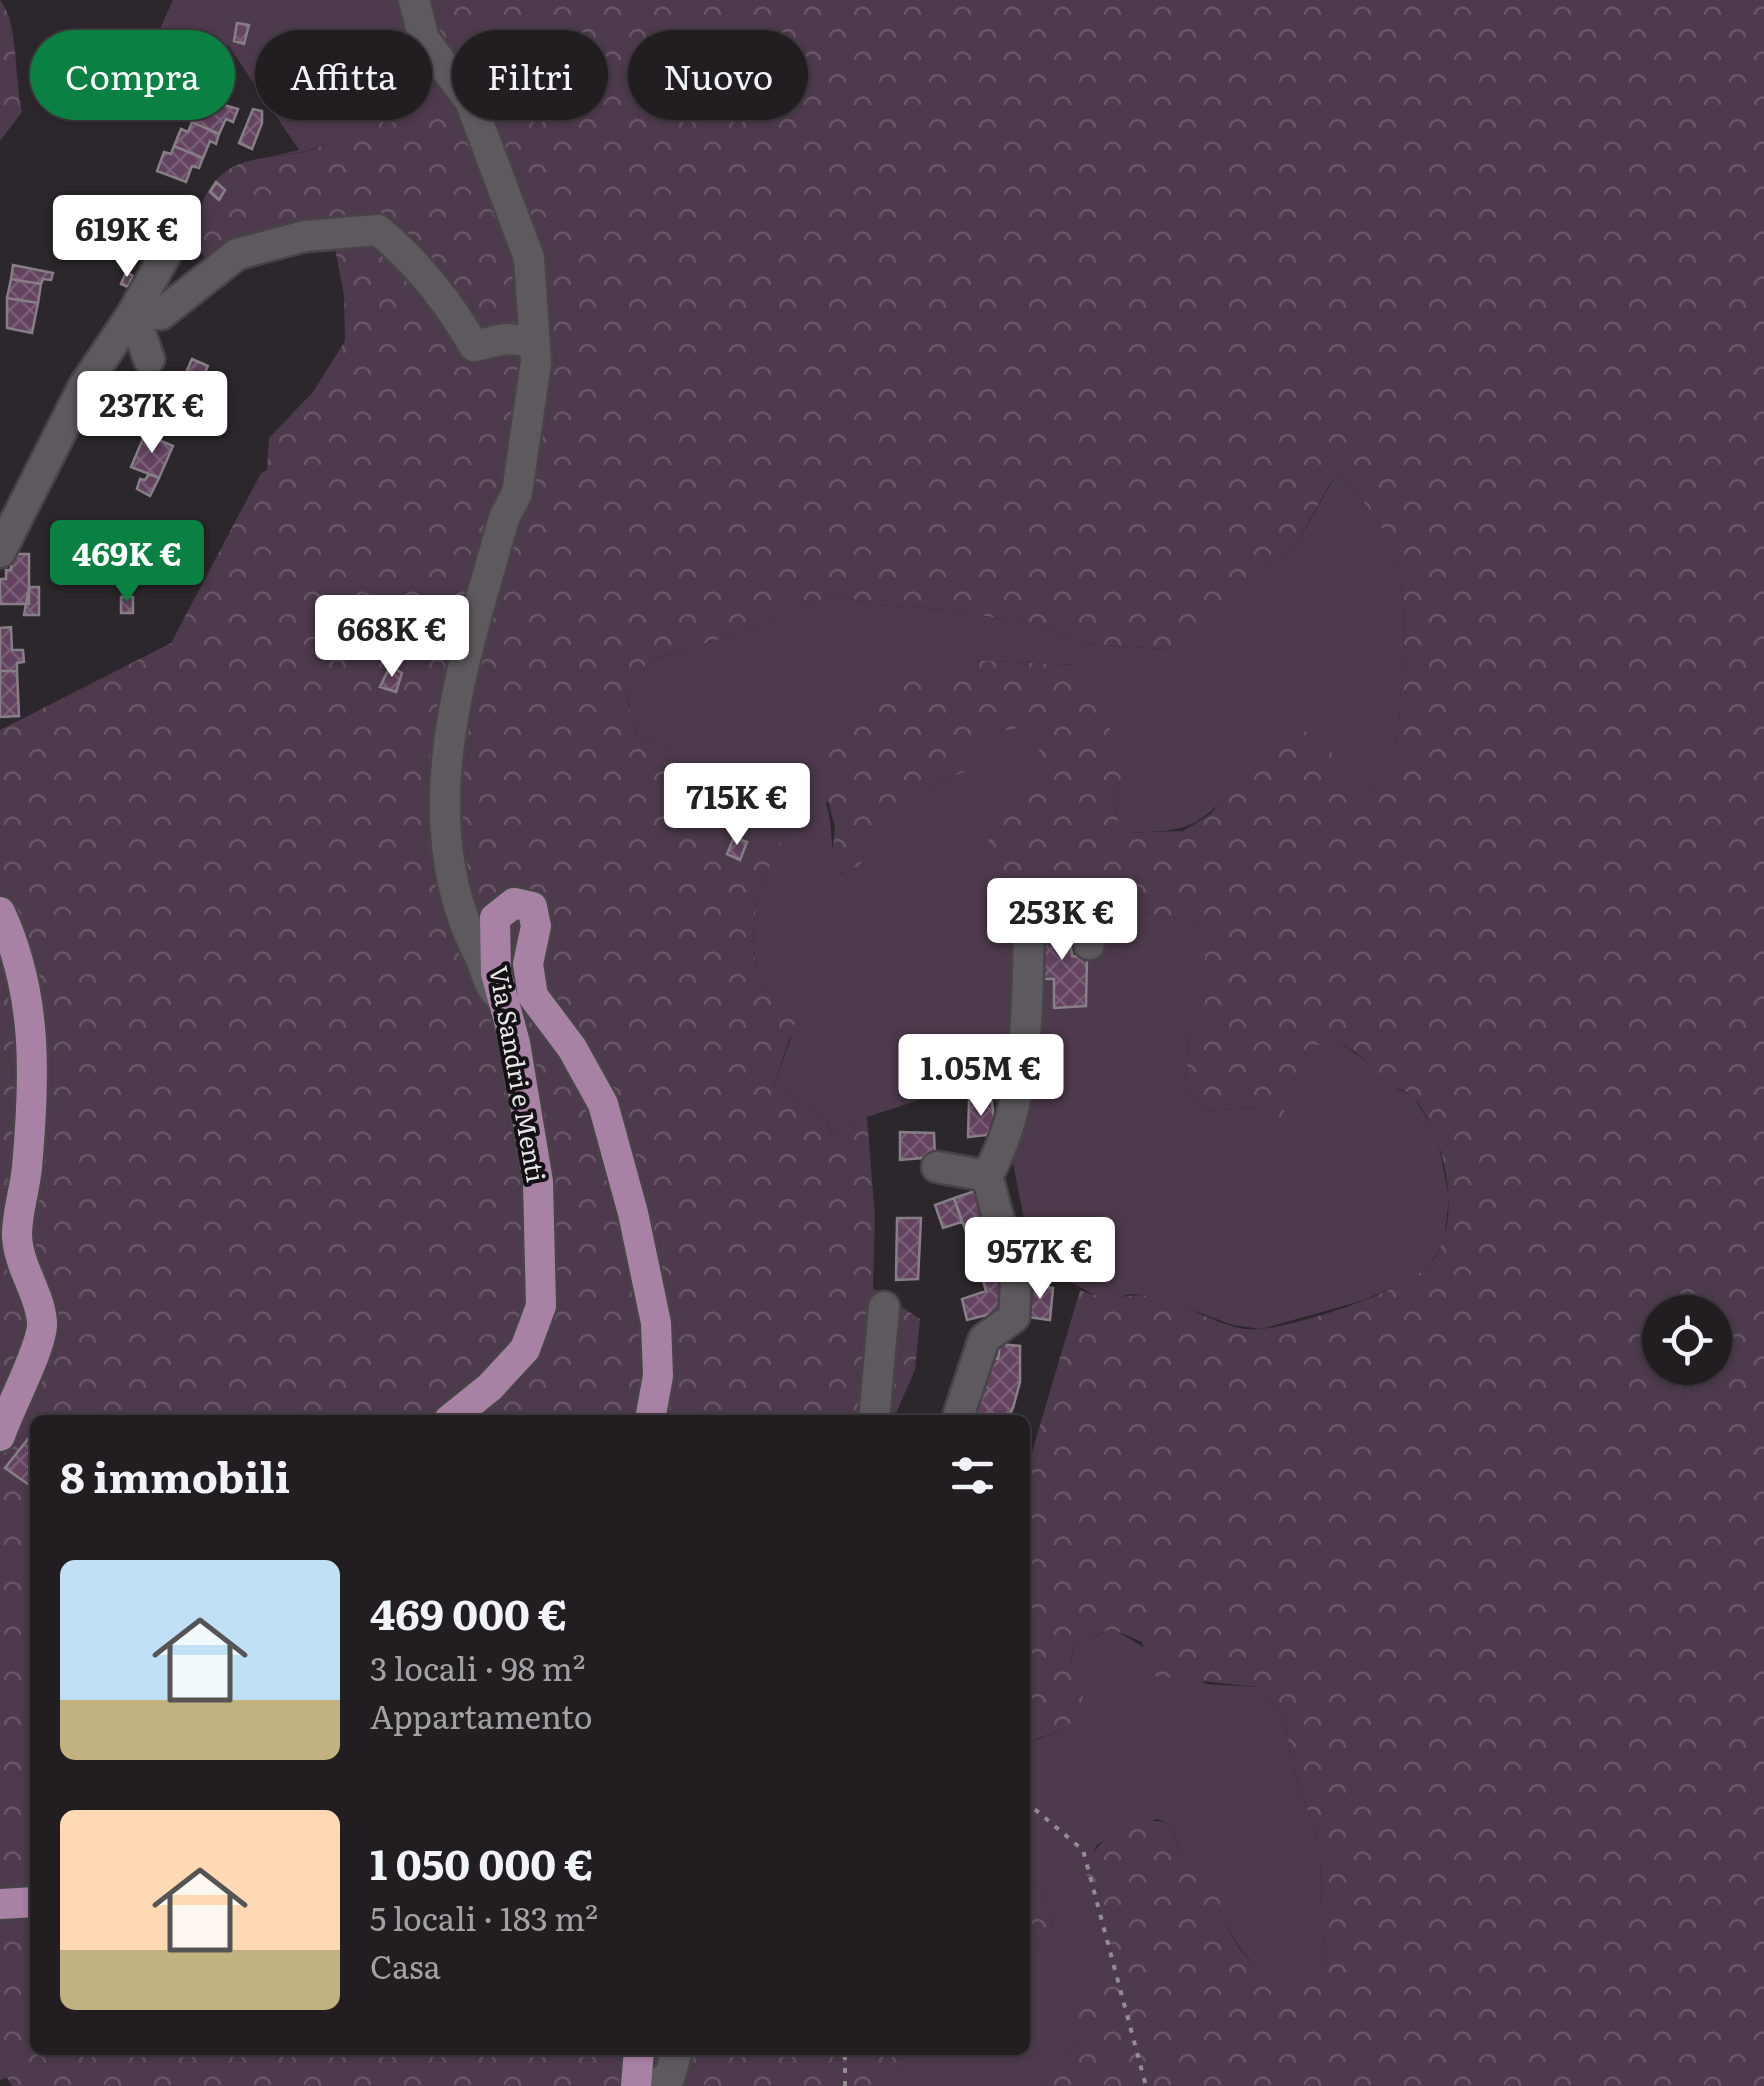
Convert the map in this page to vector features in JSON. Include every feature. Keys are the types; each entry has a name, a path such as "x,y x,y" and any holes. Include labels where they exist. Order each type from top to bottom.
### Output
{"main road":[{"name":"Via Sandri e Menti","path":"455,1415 526,1350 540,1306 538,1182 519,1061 496,973 495,918 514,903 532,907 536,926 528,964 533,996 572,1048 602,1104 634,1213 656,1323 658,1376 651,1415"},
{"path":"0,912 21,958 32,1013 27,1166 17,1234 23,1272 42,1321 38,1349 16,1388 0,1436"},
{"path":"0,1904 30,1902"},
{"path":"636,2086 639,2055"}],"street":[{"path":"414,0 424,39 470,101 529,258 536,362 517,494 504,518 450,713 446,862 466,934 492,990 503,999"},
{"path":"3,546 84,386 133,313 178,230"},
{"path":"133,313 161,314 238,254 305,236 378,230 406,253 456,314 474,346 505,339 532,341"},
{"path":"133,313 149,359"},
{"path":"0,508 3,546"},
{"path":"959,1415 984,1339 1014,1317 1016,1284 986,1176 1003,1146 1023,1060 1030,903 1063,898 1085,916 1089,944"},
{"path":"937,1167 986,1176"},
{"path":"874,1415 884,1307"},
{"path":"654,2086 670,2076 675,2055"}],"path":[{"path":"1030,1805 1083,1850 1146,2086"},
{"path":"845,2055 845,2086"}],"green space":[{"path":"0,0 13,36 22,112 0,141"},
{"path":"173,0 388,0 375,30 255,30 255,85 235,55 235,30 159,30"},
{"path":"388,0 1764,0 1764,2086 1040,2086 1077,2044 1074,2009 1120,1977 1086,1873 1096,1849 1130,1825 1144,1821 1170,1824 1181,1854 1214,1878 1225,1924 1240,1950 1271,1982 1314,1982 1327,1961 1321,1922 1322,1851 1291,1762 1285,1717 1258,1687 1154,1676 1142,1642 1112,1629 1073,1644 1071,1666 1085,1703 1066,1729 1033,1740 1030,1745 1030,1459 1080,1290 1103,1297 1161,1298 1249,1329 1326,1314 1400,1285 1431,1263 1447,1226 1447,1180 1435,1135 1415,1099 1379,1080 1363,1058 1337,1041 1307,1047 1280,1123 1256,1108 1205,1111 1183,1085 1189,1058 1187,1036 1205,1027 1205,925 1135,910 1016,908 1005,901 986,832 1044,743 1017,728 983,736 965,772 932,784 914,814 877,836 859,866 839,874 832,857 835,828 820,770 850,704 970,660 1077,665 1094,677 1123,771 1113,802 1121,833 1183,831 1211,814 1259,750 1295,728 1323,738 1356,795 1377,786 1395,768 1404,636 1401,584 1387,538 1344,476 1332,480 1291,554 1255,570 1200,624 1167,649 1087,644 1039,625 945,609 877,605 837,595 806,604 762,626 654,659 623,682 637,738 669,746 693,792 754,799 775,810 781,844 759,896 754,952 763,989 785,1002 797,1017 774,1085 827,1120 832,1136 867,1117 875,1216 873,1288 920,1319 915,1370 895,1415 30,1415 30,2055 896,2055 897,2086 12,2086 7,2078 0,2080 0,730 171,643 261,473 267,470 269,438 313,392 345,341 344,296 332,232 214,271 197,246 204,198 225,172 245,162 315,149 337,136 351,120 432,120 432,30 367,30 367,22"},
{"path":"279,120 354,120 326,144 269,157 299,150"},
{"path":"1344,476 1387,537 1401,584 1404,636 1395,769 1377,786 1356,795 1341,773 1232,789 1207,815 1183,827 1121,833 1113,802 1123,771 1077,665 970,660 826,803 840,874 859,861 879,834 913,810 932,784 965,772 982,736 1017,728 1045,743 987,831 1005,901 1135,910 1205,925 1205,1027 1187,1036 1189,1058 1183,1085 1205,1111 1257,1108 1280,1123 1307,1046 1337,1041 1365,1060 1376,1078 1413,1096 1437,1135 1449,1198 1444,1242 1430,1264 1412,1280 1361,1301 1261,1329 1232,1325 1161,1298 1131,1294 1105,1301 1032,1260 1001,1102 947,1091 867,1117 832,1136 827,1120 774,1085 791,1038 784,1002 763,989 753,933 759,896 781,844 723,794 693,792 669,746 637,738 623,682 654,659 762,626 806,604 837,595 877,605 945,609 1039,625 1087,644 1167,649 1255,570 1291,554 1333,480"},
{"path":"1113,1629 1206,1684 1258,1687 1285,1717 1291,1762 1322,1851 1321,1922 1327,1961 1314,1982 1271,1983 1241,1950 1225,1924 1213,1878 1181,1854 1170,1824 1157,1819 1123,1829 1097,1845 1086,1873 1121,1977 1075,2009 1077,2044 1040,2086 897,2086 897,2055 1030,2055 1030,1952 1053,1927 1042,1890 1030,1879 1030,1746 1066,1729 1073,1644"},
{"path":"1030,1879 1042,1890 1053,1927 1030,1952"}],"building":[{"path":"237,23 249,25 244,44 235,41"},
{"path":"255,109 255,120 262,123 252,149 239,143"},
{"path":"193,120 226,120 219,134"},
{"path":"192,122 219,134 216,144 210,141 203,158 174,146 181,129 188,132"},
{"path":"174,146 203,158 199,168 192,166 186,182 157,171 164,152 171,154"},
{"path":"216,182 225,190 219,200 210,192"},
{"path":"13,265 53,273 51,280 43,279 41,284 11,279"},
{"path":"126,272 133,276 128,287 121,284"},
{"path":"11,279 41,284 38,303 7,298"},
{"path":"7,298 38,303 32,333 7,328"},
{"path":"192,359 208,366 196,393 180,386"},
{"path":"166,380 191,391 185,405 161,394"},
{"path":"161,394 185,405 174,430 149,419"},
{"path":"145,434 173,446 159,478 131,467"},
{"path":"149,474 159,478 150,496 137,489 140,479 145,480"},
{"path":"11,554 29,554 29,604 0,604 0,579 6,579 6,570 11,570"},
{"path":"29,587 39,587 39,615 24,615"},
{"path":"121,597 133,597 133,613 121,613"},
{"path":"11,627 12,650 23,650 24,662 17,663 17,671 0,671 0,628"},
{"path":"390,666 402,673 396,692 380,687"},
{"path":"0,671 17,671 19,716 0,717"},
{"path":"734,837 747,842 740,860 727,854"},
{"path":"1068,914 1072,956 1087,957 1086,1006 1054,1008 1054,979 1040,979 1041,915"},
{"path":"969,1100 992,1102 996,1134 968,1137"},
{"path":"900,1132 934,1133 935,1157 900,1160"},
{"path":"981,1189 1004,1274 983,1280 954,1198"},
{"path":"954,1198 962,1222 943,1228 935,1205"},
{"path":"897,1218 921,1218 918,1279 896,1280"},
{"path":"1004,1274 1014,1308 967,1320 962,1299 986,1291 983,1280"},
{"path":"1031,1284 1053,1288 1050,1320 1027,1317"},
{"path":"1000,1344 1020,1346 1020,1382 1010,1415 970,1415 988,1357 998,1359"},
{"path":"28,1439 30,1486 5,1468"}]}
